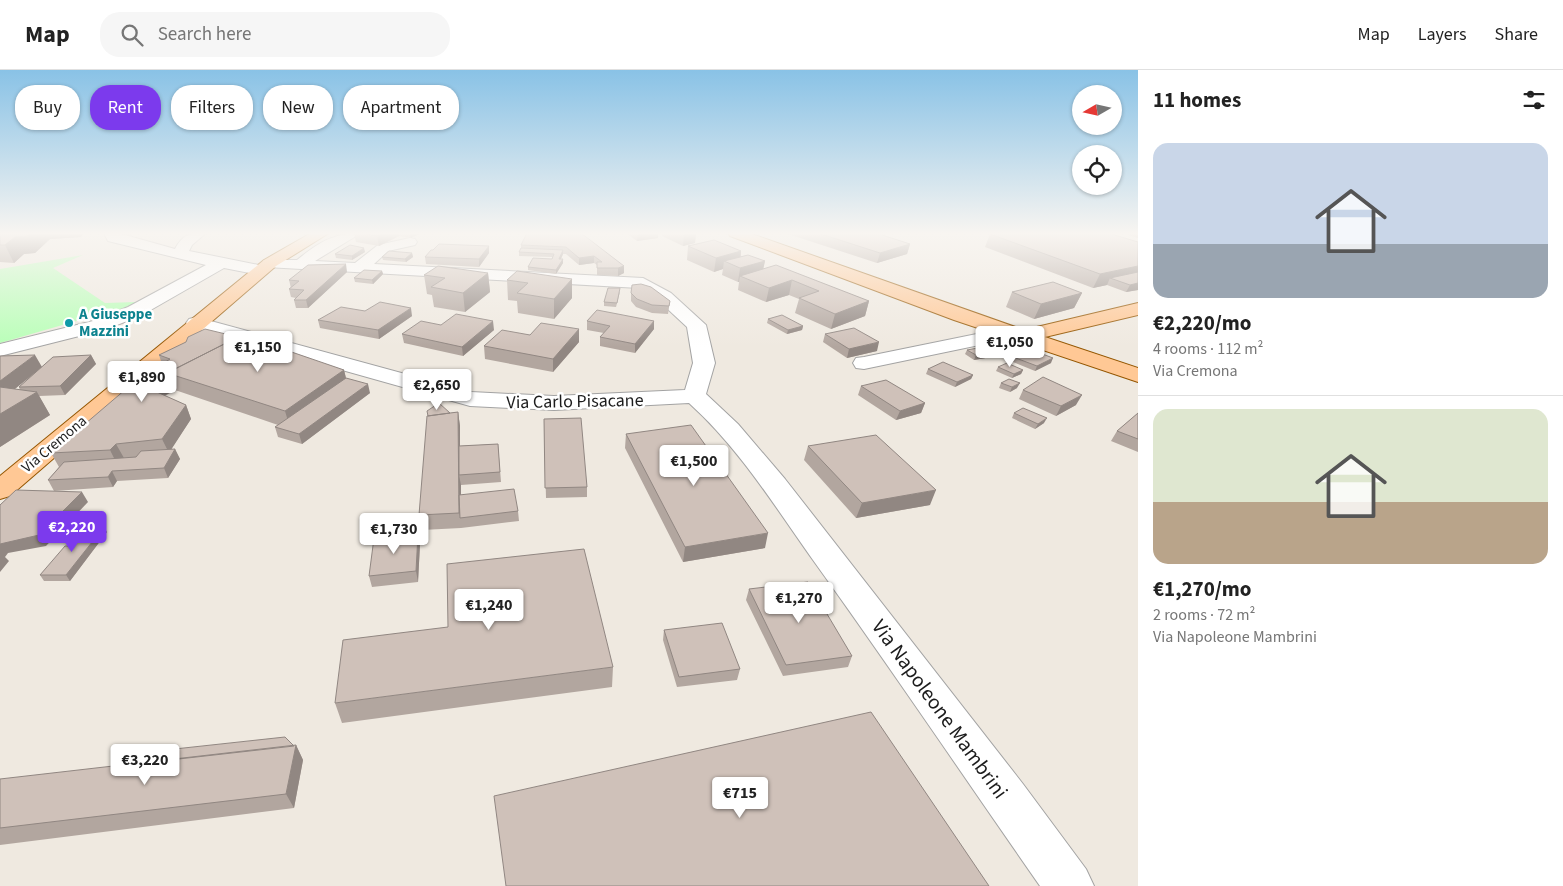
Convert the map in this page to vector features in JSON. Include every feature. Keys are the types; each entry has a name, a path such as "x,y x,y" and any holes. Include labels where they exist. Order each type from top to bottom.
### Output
{"main road":[{"name":"Via Cremona","path":"0,490 259,271"},
{"path":"840,271 1016,335 1138,375"},
{"path":"1016,335 1138,309"}],"street":[{"path":"0,350 100,325 135,311 207,271"},
{"path":"417,271 643,283 665,297 696,325 704,363 694,396"},
{"name":"Via Carlo Pisacane","path":"196,323 470,399 509,404 573,404 694,396"},
{"path":"864,363 1016,335"},
{"name":"Via Napoleone Mambrini","path":"694,396 713,412 738,439 849,584 1069,886"}],"green space":[{"path":"0,271 58,271 105,303 136,302 116,314 111,311 0,343"}],"building":[{"path":"300,271 338,271 306,300 294,300 304,290 289,289 299,281 289,280"},
{"path":"363,271 382,271 372,280 354,278"},
{"path":"430,271 488,273 463,293 431,287 445,278 424,275"},
{"path":"517,271 572,279 554,299 517,293 528,283 507,280"},
{"path":"756,271 792,271 869,301 835,314 799,298 819,291 792,280 769,288 740,276"},
{"path":"1092,271 1114,271 1100,274"},
{"path":"1138,272 1138,283 1130,285 1110,278"},
{"path":"1053,282 1082,293 1041,304 1012,292"},
{"path":"641,284 651,287 670,301 669,306 652,305 637,299 631,293 632,285"},
{"path":"608,288 620,288 617,303 604,302"},
{"path":"380,302 411,308 378,330 318,320 341,307 365,311"},
{"path":"597,310 654,321 635,344 600,337 610,326 587,321"},
{"path":"456,314 493,321 462,347 402,334 421,321 441,325"},
{"path":"782,315 803,326 788,330 768,319"},
{"path":"541,323 579,329 553,359 484,346 502,330 530,335"},
{"path":"854,328 879,342 849,349 825,334"},
{"path":"205,329 238,337 167,373 169,377 148,388 186,405 162,439 116,444 110,450 51,453 133,383 170,359 159,355 186,342 188,337"},
{"path":"242,335 344,370 285,411 167,373"},
{"path":"1021,346 1053,358 1037,366 1005,354"},
{"path":"983,347 993,353 976,355 967,350"},
{"path":"35,355 0,381 0,356"},
{"path":"91,355 60,386 19,387 53,357"},
{"path":"943,362 973,375 957,382 928,369"},
{"path":"1007,363 1023,370 1014,374 998,367"},
{"path":"1043,377 1082,395 1061,406 1023,390"},
{"path":"346,378 368,384 299,434 275,427"},
{"path":"1009,379 1020,383 1012,387 1001,383"},
{"path":"886,380 925,403 900,411 861,386"},
{"path":"0,387 37,392 0,414"},
{"path":"439,403 450,413 428,416 427,411"},
{"path":"1023,408 1047,418 1038,424 1014,413"},
{"path":"458,412 459,513 419,515 427,416"},
{"path":"1138,413 1138,439 1117,431"},
{"path":"581,418 587,487 545,488 544,419"},
{"path":"691,425 768,533 685,547 626,434"},
{"path":"876,435 936,490 862,503 808,446"},
{"path":"498,444 500,472 459,475 459,446"},
{"path":"175,449 164,468 112,471 108,477 48,480 64,462 136,457 141,451"},
{"path":"514,489 518,511 460,518 459,495"},
{"path":"16,490 82,492 39,535 0,544 0,505"},
{"path":"88,526 104,527 66,575 40,575 65,546 71,546"},
{"path":"418,534 416,571 369,576 374,538"},
{"path":"584,549 613,667 335,703 343,640 448,627 447,564"},
{"path":"808,582 852,656 786,665 749,589"},
{"path":"722,623 740,669 679,677 664,630"},
{"path":"871,712 989,886 506,886 494,796"},
{"path":"285,737 294,746 143,763 147,752"},
{"path":"296,745 286,794 0,828 0,779"}],"place":[{"name":"A Giuseppe Mazzini","path":"69,323"}]}
